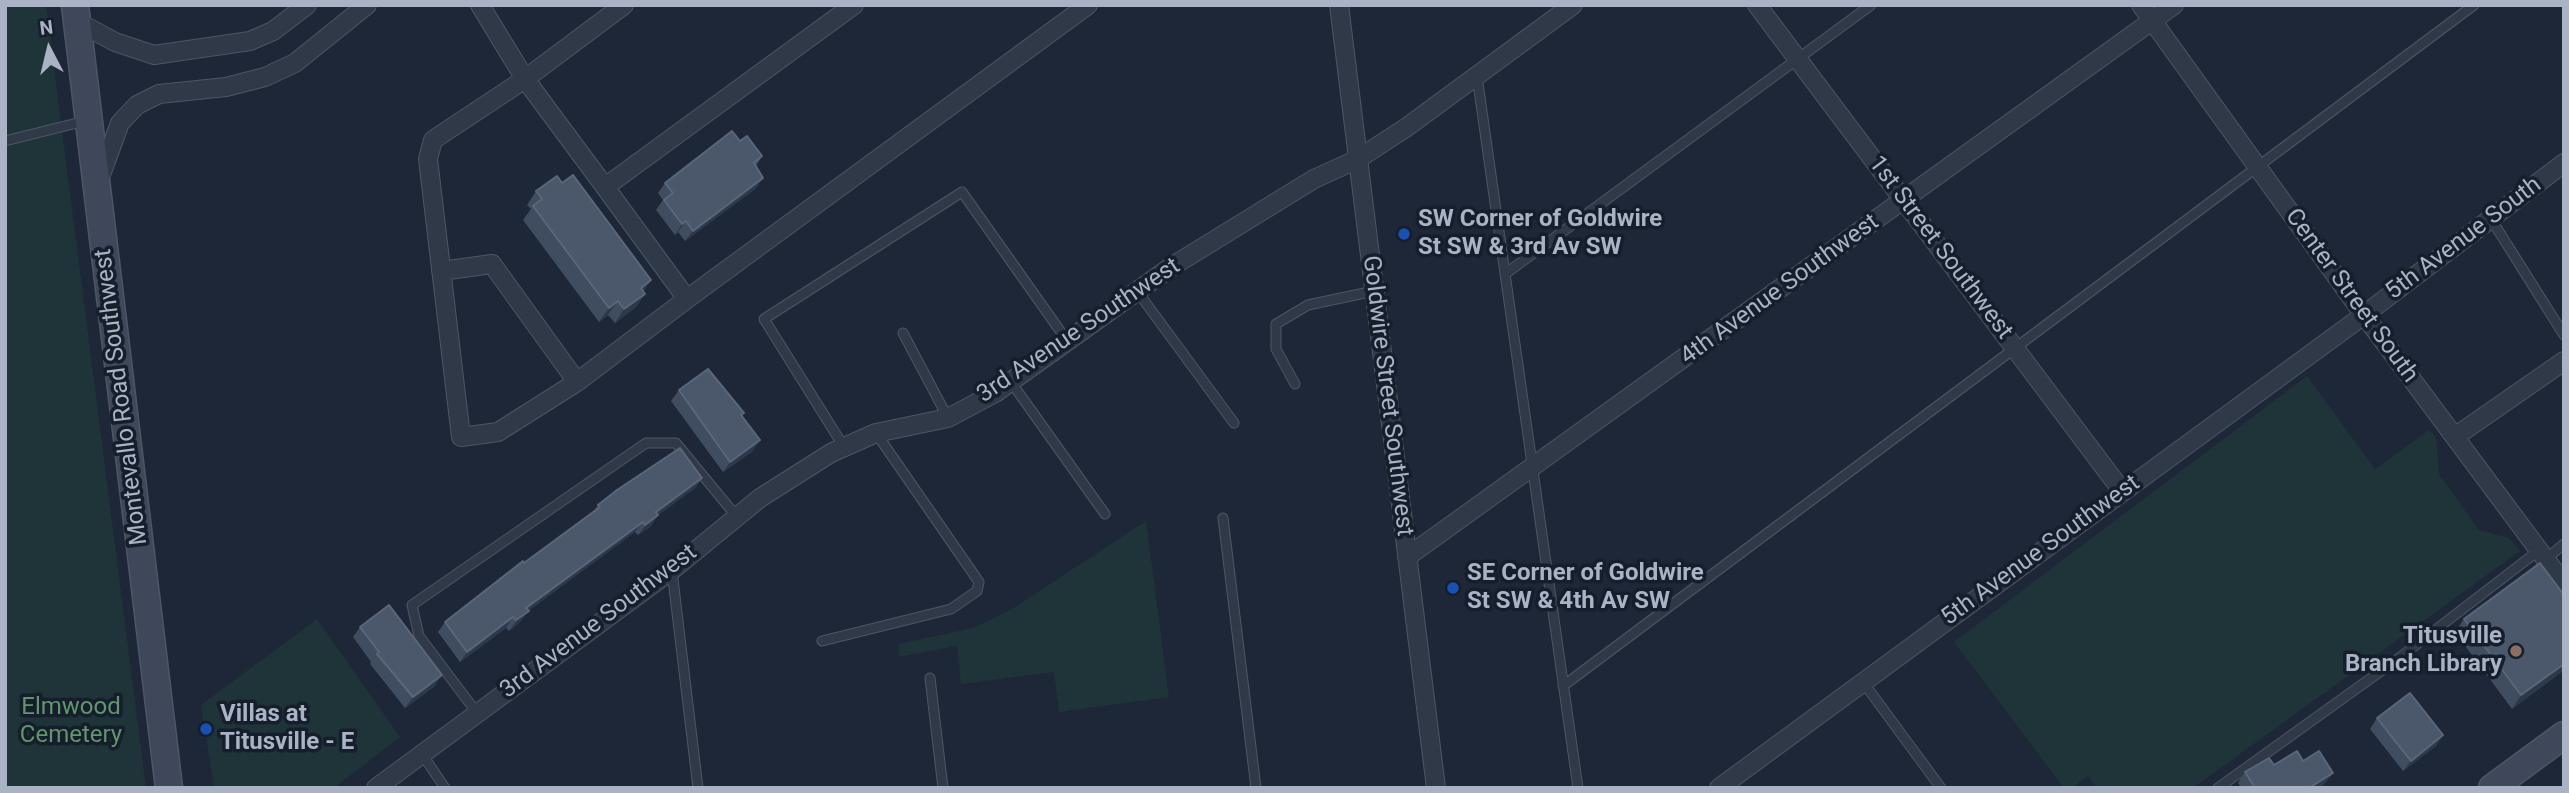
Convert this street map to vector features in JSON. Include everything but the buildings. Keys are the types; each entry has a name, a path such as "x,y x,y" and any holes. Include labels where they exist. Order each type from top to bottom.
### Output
{"main road":[{"name":"Montevallo Road Southwest","path":"76,13 169,788"},
{"path":"2492,788 2564,735"}],"street":[{"path":"76,13 115,42 154,55 250,41 273,30 307,5"},
{"path":"96,187 120,123 137,105 159,94 226,88 265,77 295,63 367,5"},
{"path":"480,5 525,79 687,299"},
{"path":"624,5 525,79 433,140 428,159 461,437 498,432 577,382 1088,5"},
{"path":"606,187 854,5"},
{"name":"Goldwire Street Southwest","path":"1339,5 1436,788"},
{"name":"3rd Avenue Southwest","path":"376,788 672,570 760,498 844,447 876,433 948,418 1011,382 1137,291 1314,179 1358,159 1573,5"},
{"name":"1st Street Southwest","path":"1757,5 2122,491"},
{"name":"Center Street South","path":"2141,5 2364,315 2564,584"},
{"name":"4th Avenue Southwest","path":"1408,558 2174,5"},
{"name":"5th Avenue South","path":"2364,315 2564,163"},
{"path":"441,271 492,264 577,382"},
{"name":"5th Avenue Southwest","path":"1719,788 2364,315"},
{"path":"2455,436 2564,361"}],"lane":[{"path":"1505,274 1871,5"},
{"path":"1563,686 2474,5"},
{"path":"1477,76 1578,788"},
{"path":"5,141 89,121"},
{"path":"844,447 764,318 962,192 1068,342"},
{"path":"2491,219 2564,335"},
{"path":"1137,291 1234,423"},
{"path":"1295,384 1276,349 1276,324 1308,305 1374,291"},
{"path":"903,333 948,418"},
{"path":"1011,382 1105,514"},
{"path":"822,641 951,609 977,591 979,582 876,433"},
{"path":"477,713 419,636 412,605 646,443 676,443 737,517"},
{"path":"1223,518 1256,788"},
{"path":"2218,788 2542,555 2564,544"},
{"path":"672,570 698,788"},
{"path":"930,678 943,788"},
{"path":"1863,682 1941,788"},
{"path":"422,754 445,788"}],"green space":[{"name":"Elmwood Cemetery","path":"5,5 46,5 146,788 5,788"},
{"path":"2307,376 2375,469 2429,430 2436,437 2439,474 2479,530 2509,538 2520,551 2193,788 2097,788 2088,776 2072,788 2064,788 1954,642"},
{"path":"1146,521 1169,697 1059,712 1054,672 961,684 957,646 899,657 898,644 973,628 1012,609"},
{"path":"317,619 400,737 334,788 214,788 201,705"}],"place":[{"name":"SW Corner of Goldwire St SW & 3rd Av SW","path":"1404,234"},
{"name":"SE Corner of Goldwire St SW & 4th Av SW","path":"1453,588"},
{"name":"Titusville Branch Library","path":"2516,651"},
{"name":"Villas at Titusville - E","path":"206,729"}]}
